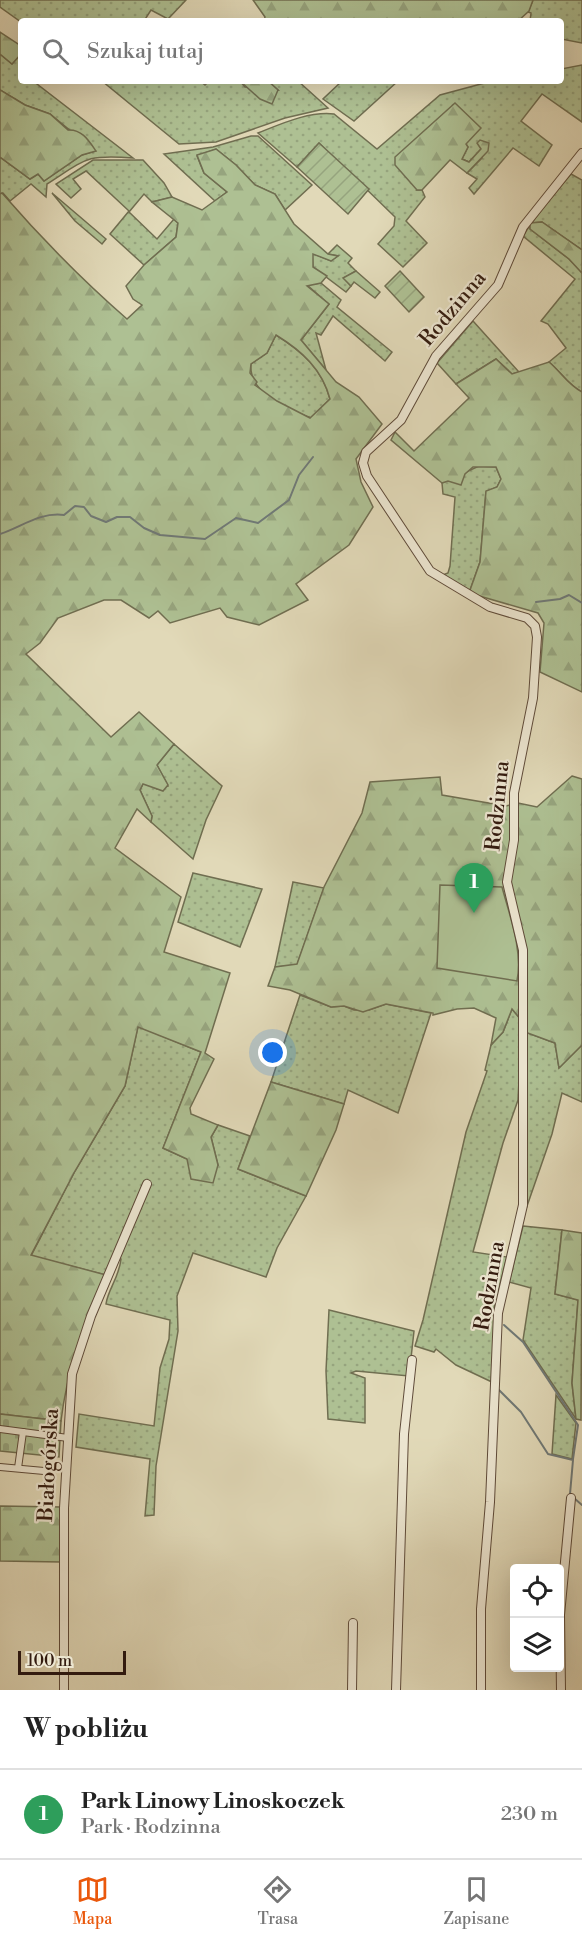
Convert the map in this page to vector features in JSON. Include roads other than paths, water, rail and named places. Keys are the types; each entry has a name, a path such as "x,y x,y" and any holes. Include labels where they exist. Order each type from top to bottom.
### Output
{"street":[{"name":"Rodzinna","path":"481,1690 481,1609 490,1502 498,1313 523,1205 522,950 507,882 514,840 514,793 533,698 537,637 535,626 527,618 490,607 430,571 367,476 363,463 366,452 401,420 436,356 498,285 523,227 582,153"},
{"name":"Białogórska","path":"64,1690 63,1537 68,1438 75,1365 92,1316 147,1184"},
{"path":"396,1690 404,1434 412,1360"},
{"path":"0,1429 68,1438"},
{"path":"18,1468 23,1432"},
{"path":"0,1467 44,1471"},
{"path":"561,1690 560,1615 571,1498"},
{"path":"352,1690 353,1623"}],"waterway":[{"path":"0,534 39,518 64,515 75,506 84,507 91,516 106,522 117,517 130,517 144,528 160,535 205,539 236,518 258,523 289,500 299,475 313,457"},
{"path":"536,602 560,599 569,595 582,603"},
{"path":"504,1325 523,1342 578,1425 573,1459"},
{"path":"497,1388 521,1412 548,1454 573,1460 570,1494"},
{"path":"574,1498 582,1505"}],"place":[{"name":"Park Linowy Linoskoczek","path":"474,913"}]}
